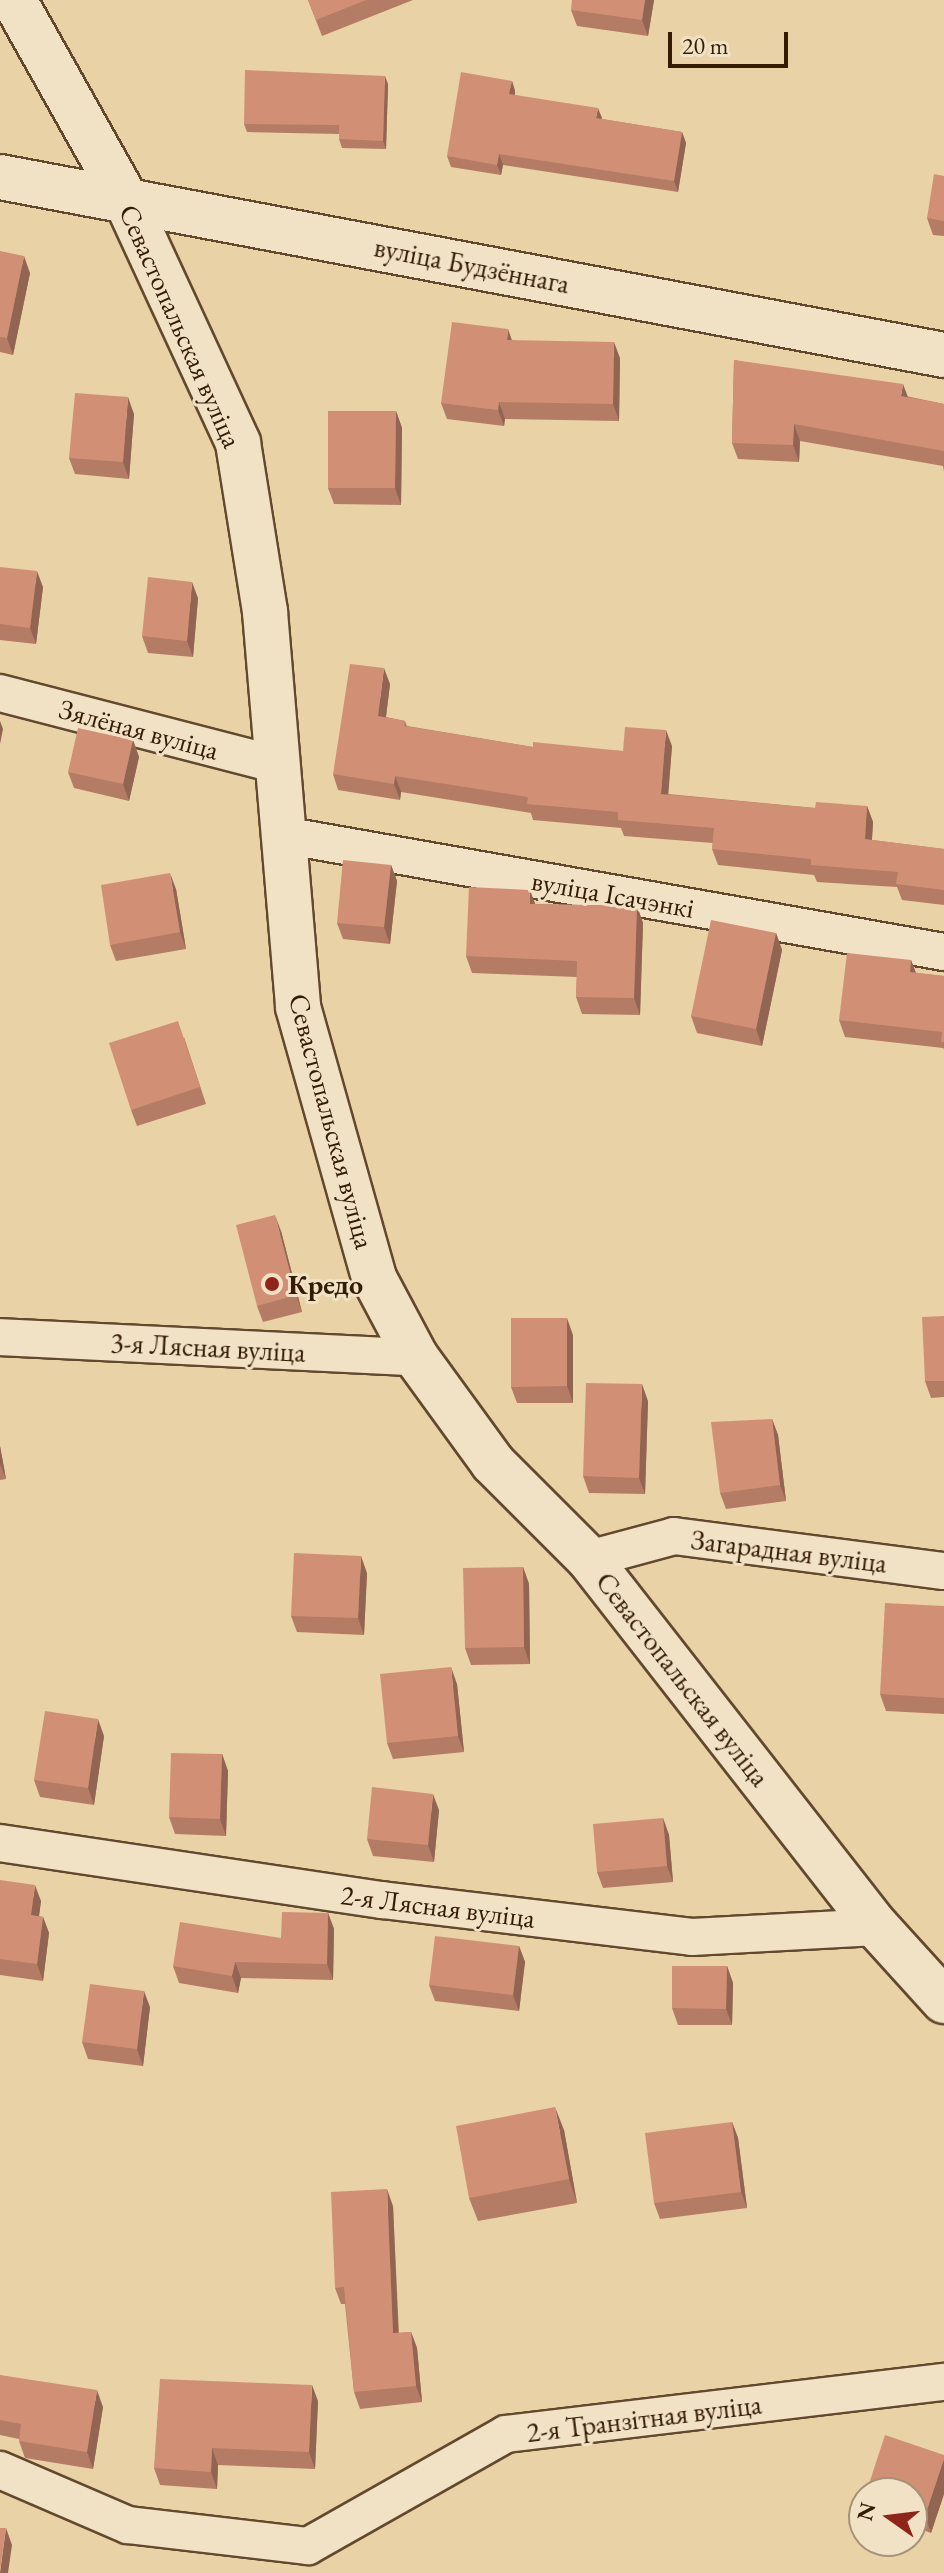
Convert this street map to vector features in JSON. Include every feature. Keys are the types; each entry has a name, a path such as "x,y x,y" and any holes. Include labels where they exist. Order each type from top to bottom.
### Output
{"street":[{"name":"Севастопальская вуліца","path":"14,0 125,198 238,443 265,612 298,1007 374,1278 416,1357 493,1463 589,1559 877,1927 944,2001"},
{"name":"вуліца Будзённага","path":"0,177 125,198 944,355"},
{"name":"Зялёная вуліца","path":"0,693 278,765"},
{"name":"вуліца Ісачэнкі","path":"283,835 944,952"},
{"name":"3-я Лясная вуліца","path":"0,1337 416,1357"},
{"name":"Загарадная вуліца","path":"589,1559 674,1536 944,1571"},
{"name":"2-я Лясная вуліца","path":"0,1843 382,1900 692,1937 877,1927"},
{"name":"2-я Транзітная вуліца","path":"0,2470 128,2525 308,2546 506,2434 944,2382"}],"building":[{"path":"308,0 366,0 316,20"},
{"path":"572,0 645,0 642,20 571,10"},
{"path":"245,70 385,76 383,141 339,139 339,125 244,124"},
{"path":"461,72 512,81 509,94 598,108 596,118 682,132 674,181 499,154 497,165 447,156"},
{"path":"934,174 944,176 944,221 927,218"},
{"path":"0,251 24,256 7,338 0,337"},
{"path":"452,322 508,329 507,340 614,342 613,404 499,402 498,410 441,403"},
{"path":"734,360 903,384 901,396 944,404 944,451 794,424 793,445 732,443"},
{"path":"75,393 128,397 123,462 69,458"},
{"path":"328,411 396,411 395,488 328,488"},
{"path":"0,567 37,571 30,628 0,624"},
{"path":"148,577 192,582 187,641 142,636"},
{"path":"350,664 384,668 378,716 405,721 404,726 533,747 533,742 623,751 625,727 666,730 661,794 815,808 816,802 867,806 865,839 944,849 944,890 896,884 898,872 811,865 811,859 712,849 714,828 618,820 618,812 527,804 528,797 395,776 394,784 333,774"},
{"path":"78,728 133,740 123,784 68,772"},
{"path":"343,860 391,865 384,927 337,923"},
{"path":"170,873 180,932 110,945 101,885"},
{"path":"469,887 530,890 530,904 637,906 634,998 576,997 577,961 466,956"},
{"path":"711,920 776,933 756,1029 691,1016"},
{"path":"847,953 911,960 910,972 944,976 944,1042 941,1042 942,1032 839,1020"},
{"path":"178,1021 200,1087 131,1110 109,1043"},
{"path":"275,1215 296,1295 257,1306 236,1225"},
{"path":"944,1316 944,1381 925,1381 922,1317"},
{"path":"511,1318 567,1318 567,1386 511,1387"},
{"path":"586,1383 642,1384 639,1478 583,1476"},
{"path":"772,1419 780,1485 720,1493 711,1422"},
{"path":"294,1553 361,1556 358,1618 291,1616"},
{"path":"523,1567 524,1647 465,1648 463,1568"},
{"path":"885,1603 944,1606 944,1698 880,1694"},
{"path":"451,1667 458,1736 387,1743 380,1674"},
{"path":"45,1711 98,1719 88,1788 34,1780"},
{"path":"171,1753 222,1754 220,1819 169,1817"},
{"path":"372,1787 433,1794 428,1845 367,1839"},
{"path":"663,1818 667,1866 597,1872 593,1824"},
{"path":"0,1880 35,1885 31,1915 43,1917 37,1964 0,1959"},
{"path":"282,1912 328,1913 327,1964 235,1962 232,1976 173,1966 180,1922 281,1938"},
{"path":"435,1936 519,1946 513,1995 429,1985"},
{"path":"672,1966 727,1966 726,2009 672,2008"},
{"path":"90,1984 144,1991 137,2049 82,2042"},
{"path":"555,2107 569,2179 469,2198 456,2126"},
{"path":"732,2122 741,2192 654,2203 645,2133"},
{"path":"387,2189 393,2333 411,2332 416,2386 354,2392 344,2287 335,2288 331,2192"},
{"path":"0,2375 97,2390 87,2452 19,2441 21,2424 0,2420"},
{"path":"160,2379 312,2385 309,2452 212,2448 211,2472 154,2468"},
{"path":"885,2435 944,2455 928,2507 928,2477 871,2477"},
{"path":"0,2528 6,2528 0,2571"}],"place":[{"name":"Кредо","path":"272,1284"}]}
